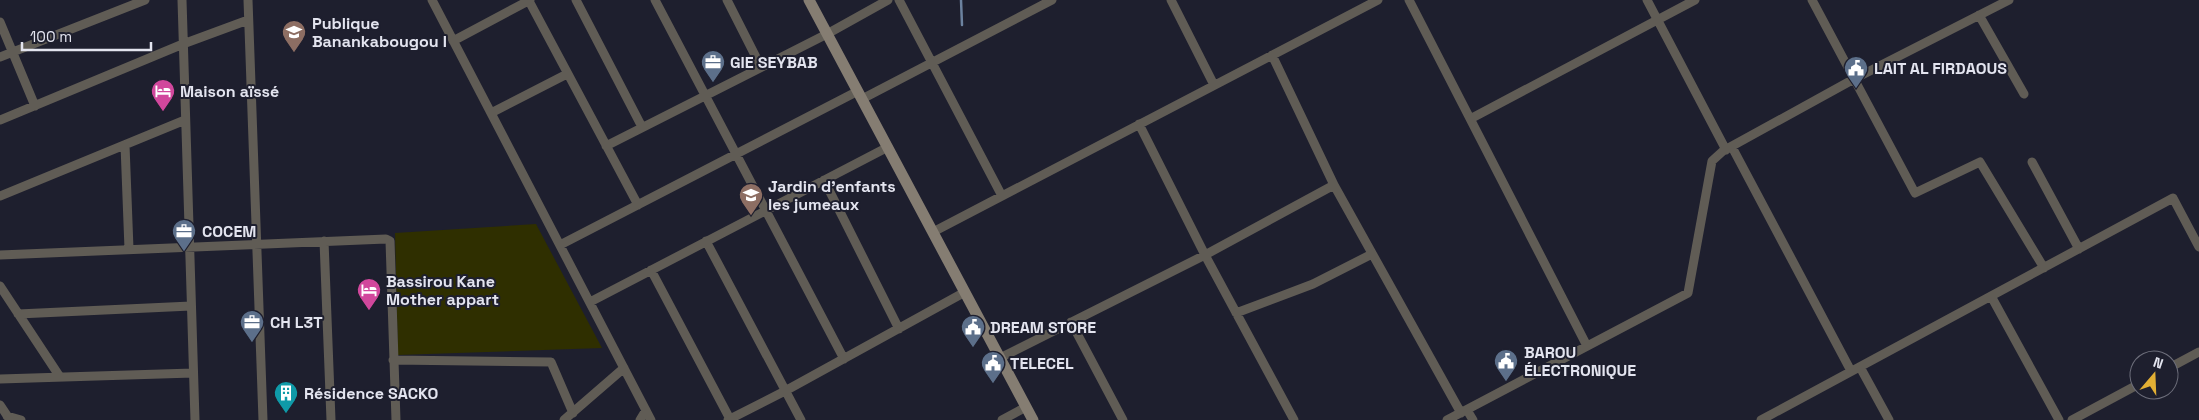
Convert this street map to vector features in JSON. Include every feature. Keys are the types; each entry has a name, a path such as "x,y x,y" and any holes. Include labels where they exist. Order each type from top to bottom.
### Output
{"main road":[{"path":"809,0 1033,420"}],"street":[{"path":"0,57 145,0"},
{"path":"182,0 188,247 195,420"},
{"path":"248,0 264,420"},
{"path":"432,0 651,420"},
{"path":"453,41 530,0 567,74 638,205"},
{"path":"576,0 642,127"},
{"path":"654,0 844,359"},
{"path":"727,0 762,67"},
{"path":"606,146 827,34 888,0"},
{"path":"898,0 1002,196"},
{"path":"560,245 736,154 932,63 1052,0"},
{"path":"1171,0 1214,85"},
{"path":"933,232 1378,0"},
{"path":"1410,0 1587,346"},
{"path":"1647,0 1852,371"},
{"path":"1472,118 1695,0"},
{"path":"1812,0 1915,192 1980,162 2044,268"},
{"path":"1447,420 1688,293 1712,161 1729,148 1854,79 2009,0"},
{"path":"1979,15 2024,94"},
{"path":"0,120 183,44 248,20"},
{"path":"0,22 35,106"},
{"path":"1272,55 1334,185 1464,411 1472,420"},
{"path":"491,113 567,74"},
{"path":"0,196 185,120"},
{"path":"1139,124 1205,255 1294,420"},
{"path":"125,145 129,249"},
{"path":"590,302 888,147"},
{"path":"2032,162 2079,249"},
{"path":"824,180 899,329"},
{"path":"1000,358 1205,255 1334,185"},
{"path":"1761,420 2173,198 2199,247"},
{"path":"0,255 381,238 390,242 396,420"},
{"path":"324,241 331,420"},
{"path":"706,241 800,420"},
{"path":"1236,313 1313,284 1372,254"},
{"path":"651,270 729,420 786,391 966,292"},
{"path":"0,286 60,377"},
{"path":"1992,296 2059,420"},
{"path":"18,314 191,306"},
{"path":"1071,322 1123,420"},
{"path":"2179,363 2199,352"},
{"path":"393,360 551,362 573,413"},
{"path":"1860,367 1889,420"},
{"path":"560,420 564,420 573,413 624,368"},
{"path":"0,379 193,373"},
{"path":"2072,420 2129,389"},
{"path":"0,405 9,418 21,420"},
{"path":"1002,420 1026,407"},
{"path":"640,420 646,410"}],"shaded area":[{"path":"536,224 602,348 398,355 395,233"}],"waterway":[{"path":"961,0 962,25"}],"place":[{"name":"Publique Banankabougou I","path":"294,53"},
{"name":"GIE SEYBAB","path":"713,83"},
{"name":"LAIT AL FIRDAOUS","path":"1856,89"},
{"name":"Maison aïssé","path":"163,112"},
{"name":"Jardin d'enfants les jumeaux","path":"751,216"},
{"name":"COCEM","path":"184,252"},
{"name":"Bassirou Kane Mother appart","path":"369,311"},
{"name":"CH L3T","path":"252,343"},
{"name":"DREAM STORE","path":"973,348"},
{"name":"BAROU ÉLECTRONIQUE","path":"1506,382"},
{"name":"TELECEL","path":"993,384"},
{"name":"Résidence SACKO","path":"286,414"}]}
